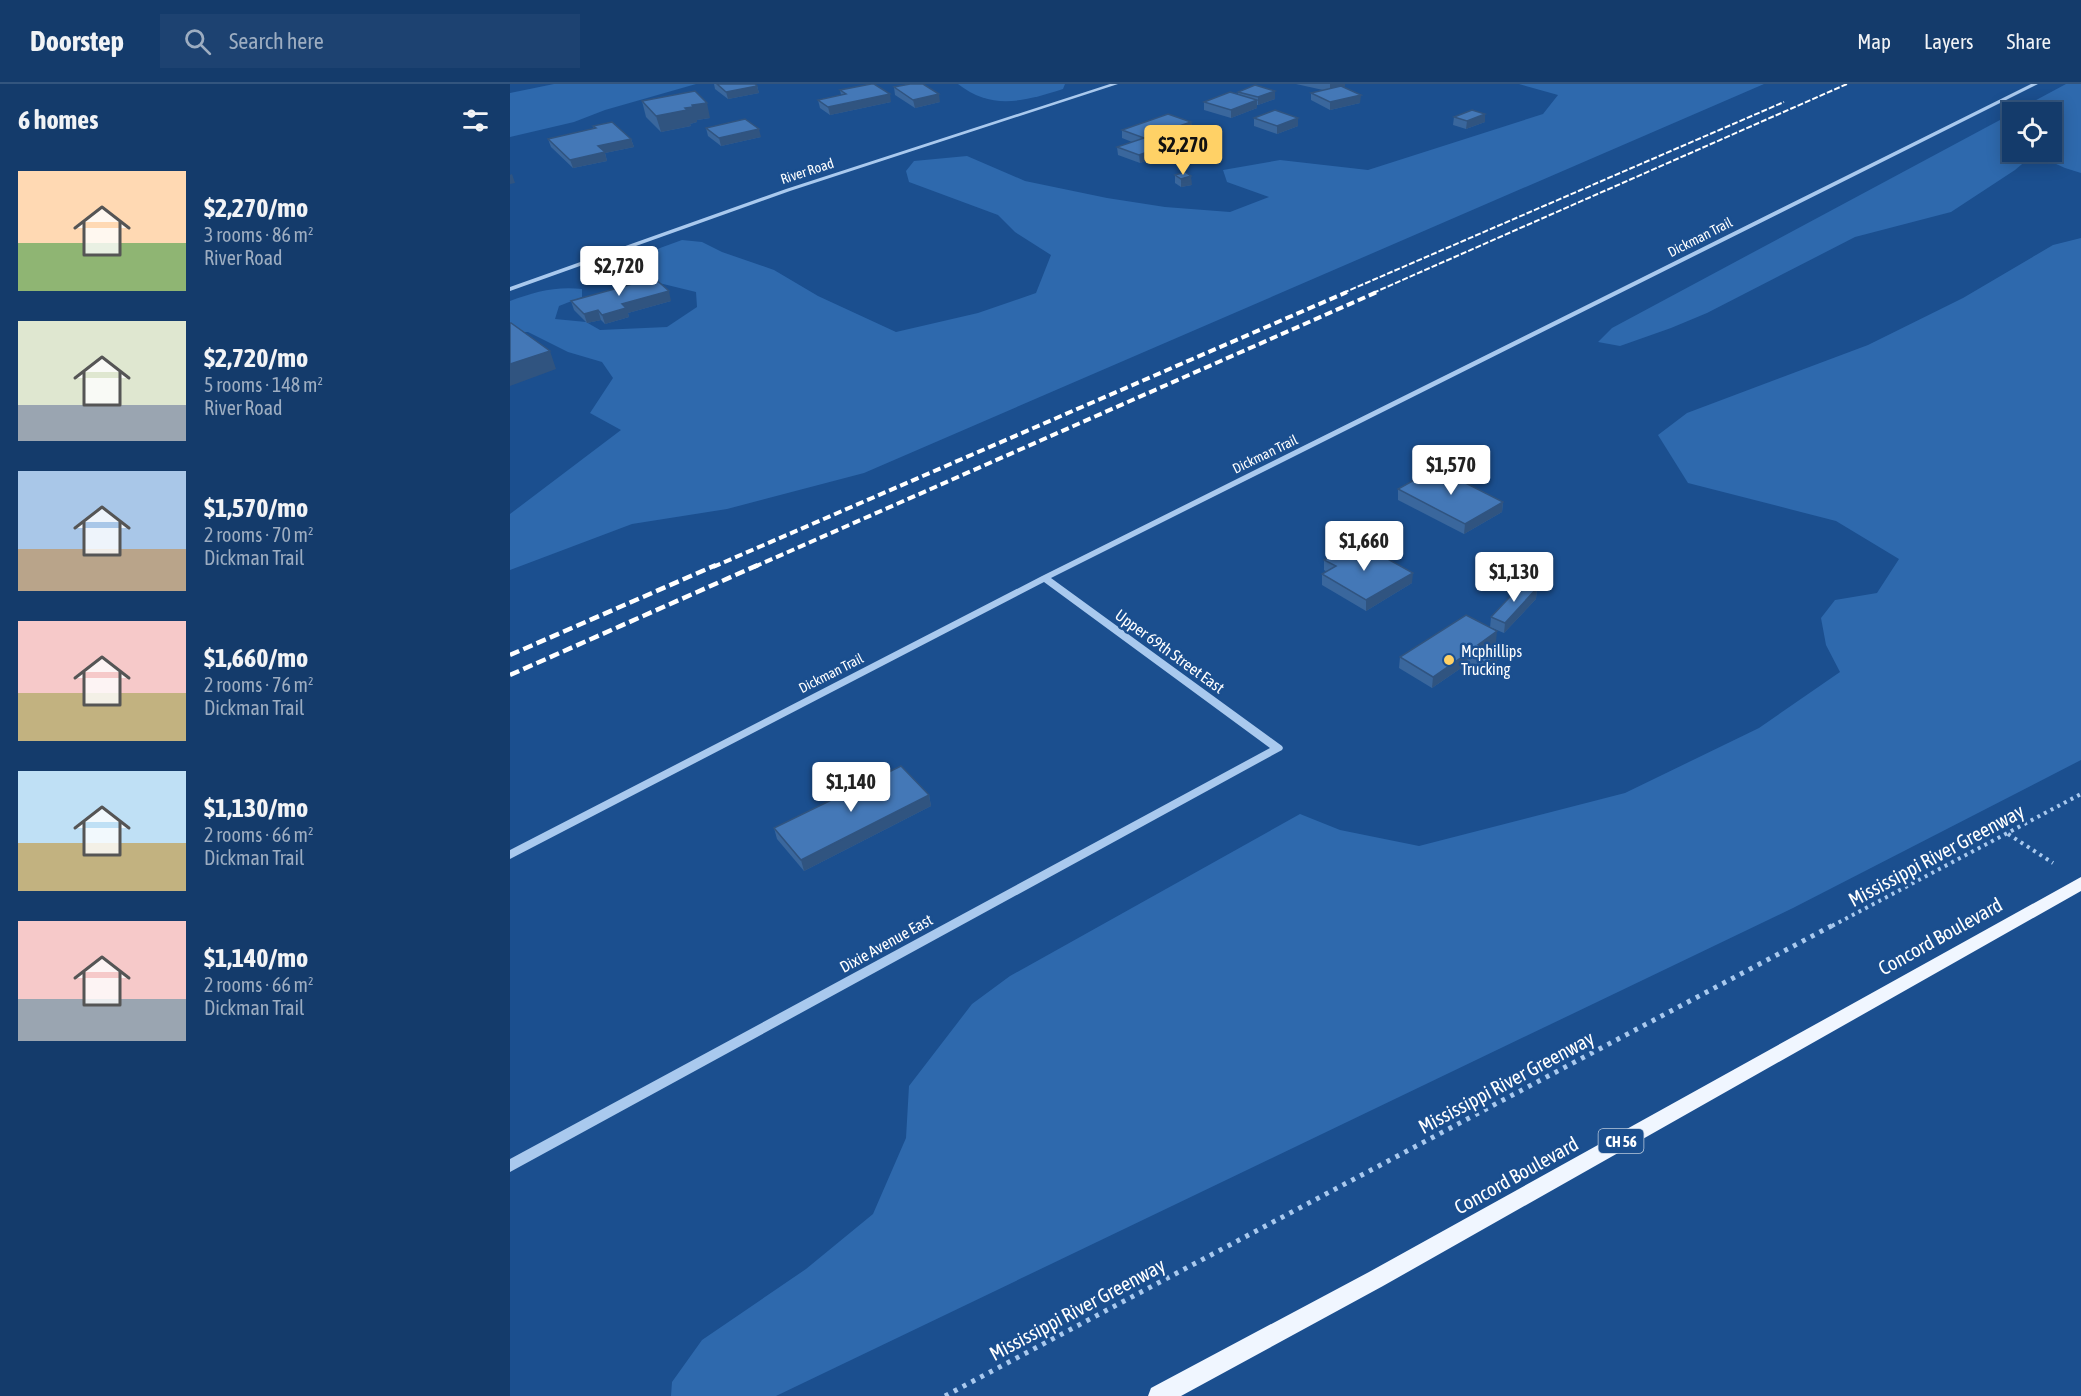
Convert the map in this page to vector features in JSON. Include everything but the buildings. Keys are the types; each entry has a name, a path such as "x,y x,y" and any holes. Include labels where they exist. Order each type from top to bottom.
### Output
{"main road":[{"name":"Concord Boulevard","path":"1159,1396 1376,1279 2081,883"}],"street":[{"name":"River Road","path":"510,289 788,190 1115,84"},
{"name":"Dickman Trail","path":"510,855 1045,578 2035,84"},
{"name":"Upper 69th Street East","path":"1045,578 1278,748"},
{"name":"Dixie Avenue East","path":"510,1166 1278,748"}],"path":[{"name":"Mississippi River Greenway","path":"945,1396 2081,794"},
{"path":"2007,834 2063,870"}],"shaded area":[{"path":"554,84 696,84 605,110 574,122 510,137 510,93"},
{"path":"958,84 1065,84 1063,89 1035,97 996,101 983,98"},
{"path":"1519,84 1764,84 864,473 727,509 632,524 510,570 510,514 621,430 590,413 613,378 602,362 568,352 528,332 510,332 510,301 545,290 582,289 582,297 559,306 555,319 586,322 600,330 667,327 697,307 696,292 655,282 627,267 660,248 682,240 702,242 722,252 774,270 818,296 896,332 978,313 1036,293 1051,255 1015,232 998,215 909,182 906,171 914,161 967,156 1025,181 1165,207 1230,212 1269,197 1227,182 1223,170 1280,160 1368,170 1543,114 1558,95"},
{"path":"2066,84 2081,84 2081,173 2052,162 2062,162 2062,102 2033,102"},
{"path":"2002,119 2002,162 2024,162 1951,212 1855,237 1707,313 1671,328 1620,346 1598,342 1612,328"},
{"path":"2081,238 2081,760 1793,908 776,1396 671,1396 672,1382 702,1340 806,1269 873,1214 906,1138 909,1086 972,1004 1010,976 1300,814 1340,830 1419,846 1625,793 1759,728 1840,672 1826,645 1821,618 1835,600 1877,593 1899,559 1836,521 1688,483 1658,435 1687,413 1868,345 1963,298 2053,245"}],"railway":[{"path":"1373,293 1847,84"},
{"path":"1343,293 1784,102"},
{"path":"713,567 1347,292"},
{"path":"754,567 1377,292"},
{"path":"510,655 716,565"},
{"path":"510,675 758,565"}],"place":[{"name":"Mcphillips Trucking","path":"1449,660"}]}
